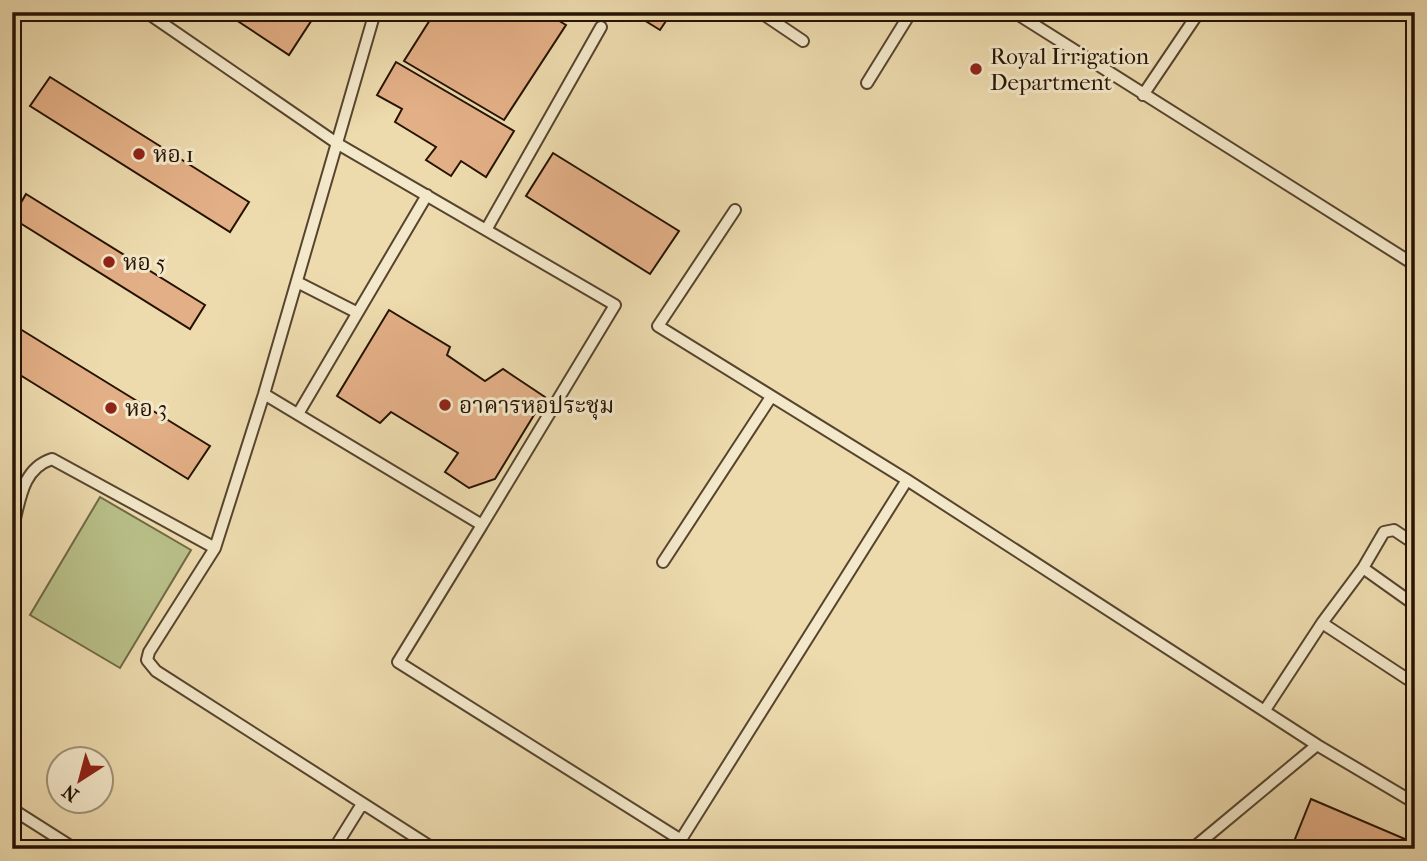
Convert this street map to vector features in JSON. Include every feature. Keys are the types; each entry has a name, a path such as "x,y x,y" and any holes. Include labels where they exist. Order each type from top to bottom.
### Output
{"lane":[{"path":"146,12 338,145 615,305 398,662 678,844 907,480"},
{"path":"374,12 338,145 215,548 149,652 147,660 156,671 434,849"},
{"path":"760,12 803,41"},
{"path":"867,83 911,12"},
{"path":"1014,12 1415,265"},
{"path":"1143,95 1199,12"},
{"path":"486,230 601,27"},
{"path":"298,414 427,195"},
{"path":"735,210 657,326 907,480 1317,745 1415,803"},
{"path":"297,282 356,312"},
{"path":"264,394 482,524"},
{"path":"663,562 771,397"},
{"path":"12,531 28,474 52,459 215,548"},
{"path":"1265,710 1322,622 1363,568 1384,532 1394,530 1415,544"},
{"path":"1363,568 1415,605"},
{"path":"1322,622 1415,684"},
{"path":"1192,849 1317,745"},
{"path":"1401,794 1415,791"},
{"path":"334,849 362,804"},
{"path":"12,809 75,849"}],"green space":[{"path":"100,497 191,550 120,668 30,615"}],"building":[{"path":"224,12 317,12 289,55"},
{"path":"435,12 544,12 566,25 504,120 404,61"},
{"path":"631,12 672,12 660,30"},
{"path":"396,62 514,131 486,177 461,161 451,176 426,160 436,147 395,122 402,109 377,95"},
{"name":"หอ 1","path":"50,77 249,202 230,232 30,106"},
{"path":"553,153 679,231 650,274 526,196"},
{"name":"หอ 5","path":"26,194 205,305 190,329 12,218"},
{"name":"อาคารหอประชุม","path":"389,310 450,347 447,355 485,381 503,369 545,397 495,479 469,488 445,472 458,453 391,412 380,423 337,396"},
{"name":"หอ 3","path":"12,324 210,446 188,479 12,370"},
{"path":"1311,799 1412,842 1415,849 1291,849"}],"place":[{"name":"Royal Irrigation Department","path":"976,69"},
{"name":"หอ 1","path":"139,154"},
{"name":"หอ 5","path":"109,262"},
{"name":"อาคารหอประชุม","path":"445,405"},
{"name":"หอ 3","path":"111,408"}]}
